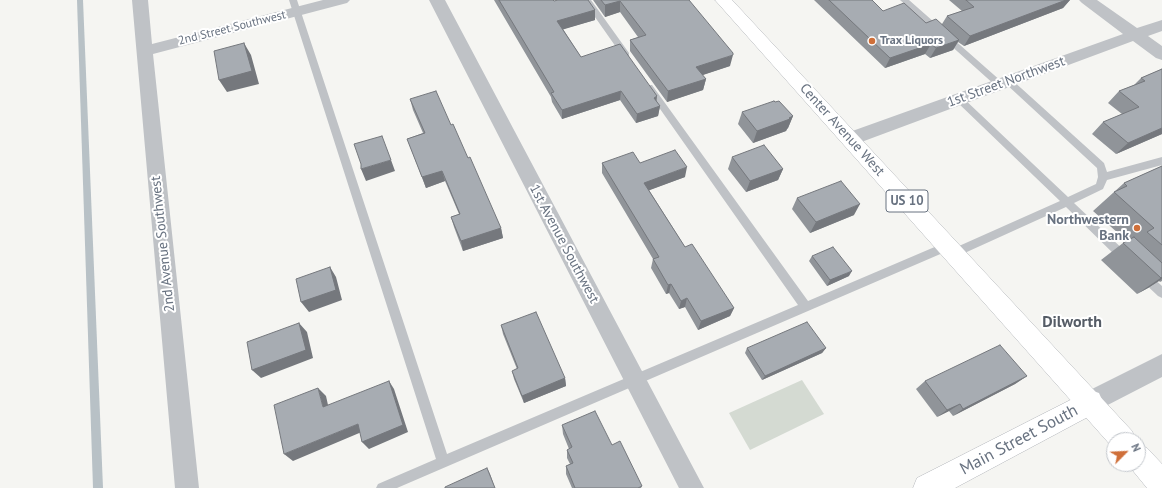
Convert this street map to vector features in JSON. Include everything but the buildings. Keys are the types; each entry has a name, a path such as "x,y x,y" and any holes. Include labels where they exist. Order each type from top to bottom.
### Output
{"main road":[{"name":"Center Avenue West","path":"723,0 1090,402"},
{"name":"US 10","path":"1090,402 1116,432"},
{"name":"Main Street South","path":"927,488 1090,402"},
{"path":"1146,466 1162,484"}],"street":[{"name":"2nd Avenue Southwest","path":"140,0 187,488"},
{"name":"2nd Street Southwest","path":"144,50 295,6 342,0"},
{"name":"1st Avenue Southwest","path":"437,0 692,488"},
{"path":"1087,0 1162,54"},
{"name":"1st Street Northwest","path":"850,139 1162,25"},
{"path":"1090,402 1162,365"}],"lane":[{"path":"587,0 632,64"},
{"path":"382,488 806,307 1066,203 1100,186 1103,177 1101,166 904,0"},
{"path":"295,6 443,462"},
{"path":"642,77 806,307"},
{"path":"959,99 1066,203 1162,293"},
{"path":"1103,177 1162,161"}],"shaded area":[{"path":"802,380 824,414 750,450 729,413"}],"waterway":[{"path":"80,0 98,488"}],"place":[{"name":"Trax Liquors","path":"872,41"},
{"name":"Northwestern Bank","path":"1137,228"}],"district":[{"name":"Dilworth","path":"1072,322"}]}
